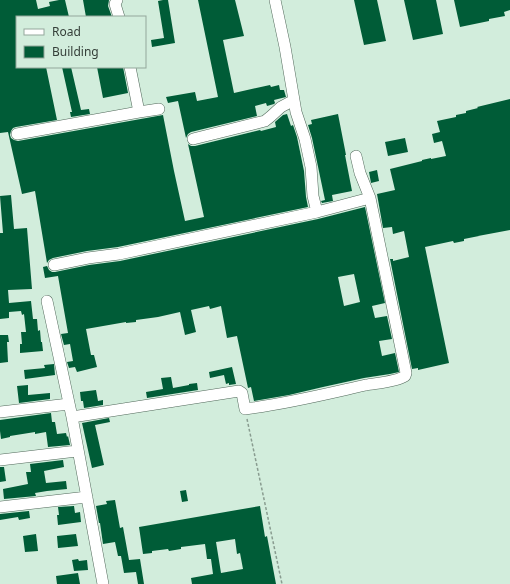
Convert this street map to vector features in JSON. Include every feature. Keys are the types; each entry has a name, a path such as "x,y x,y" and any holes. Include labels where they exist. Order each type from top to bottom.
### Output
{"street":[{"path":"117,0 115,4 119,16"},
{"path":"274,0 285,47 296,112 305,139 311,167 313,196 316,212"},
{"path":"130,68 139,112"},
{"path":"193,139 265,121 281,107 294,100"},
{"path":"17,134 159,109"},
{"path":"72,417 239,392 242,393 245,409 269,406 401,379 405,376 406,373 370,198 360,173 356,156"},
{"path":"54,265 88,258 119,254 316,212 370,198"},
{"path":"47,301 72,417 77,451 103,584"},
{"path":"0,412 69,404"},
{"path":"0,460 77,451"},
{"path":"0,507 87,497"}],"path":[{"path":"245,409 282,584"}],"building":[{"path":"0,0 36,0 38,9 50,6 49,2 65,0 69,16 16,16 16,68 46,68 57,120 13,128 10,135 11,138 18,141 163,115 185,221 204,217 188,144 195,146 276,127 275,122 283,115 287,114 297,137 304,171 308,207 118,247 87,251 53,258 47,263 35,191 22,194 8,132 0,133"},
{"path":"83,0 109,0 108,6 112,16 86,16"},
{"path":"168,0 175,43 152,47 151,40 164,38 158,1"},
{"path":"198,0 235,0 244,36 223,40 234,93 270,85 271,87 279,85 280,90 284,90 286,97 274,100 274,104 267,106 266,103 255,106 257,116 191,132 186,138 178,101 168,103 166,97 195,92 197,101 218,97"},
{"path":"354,0 377,0 386,41 364,45"},
{"path":"404,0 436,0 443,34 413,40"},
{"path":"454,0 510,0 510,10 504,12 505,16 460,27"},
{"path":"62,68 71,68 81,110 89,109 90,114 71,117 70,112 72,112"},
{"path":"97,68 123,68 128,93 103,98"},
{"path":"510,99 510,230 464,239 464,241 454,243 453,241 425,247 449,363 418,370 418,368 412,369 390,259 393,259 393,261 409,257 404,231 393,234 392,227 383,228 377,194 395,190 390,169 422,160 446,156 442,141 434,143 432,134 440,132 437,121 456,117 456,115 466,113 466,111 478,108 477,107"},
{"path":"338,114 352,191 332,195 333,201 322,203 321,201 325,200 308,125 312,124 311,120"},
{"path":"405,138 408,152 388,156 385,142"},
{"path":"377,170 379,181 371,183 369,172"},
{"path":"11,195 14,229 27,228 32,289 8,290 9,303 31,301 33,319 37,319 38,331 40,330 43,351 20,353 20,344 22,344 21,332 26,332 24,314 22,315 21,311 9,312 9,318 0,319 0,233 3,233 0,196"},
{"path":"365,207 385,303 372,306 375,318 387,316 392,339 379,341 382,356 395,353 399,372 254,401 251,387 248,388 237,336 227,338 221,306 210,309 209,306 191,310 196,332 185,335 180,312 136,320 136,322 126,322 86,329 91,355 94,355 97,367 77,372 75,367 69,368 67,362 73,361 70,344 64,345 61,334 68,333 58,276 45,278 43,267 47,266 49,270 55,272 89,265 120,261 318,219","holes":["354,274 360,302 344,306 338,277"]},
{"path":"0,335 8,335 8,362 0,363"},
{"path":"54,364 55,375 25,379 24,370 45,368 44,365"},
{"path":"232,367 236,384 226,384 224,375 210,378 209,372"},
{"path":"171,377 173,388 197,383 198,390 147,398 146,392 163,389 161,378"},
{"path":"28,385 28,395 50,393 50,399 19,403 17,386"},
{"path":"96,390 98,401 103,400 103,405 84,408 83,401 81,401 80,392"},
{"path":"51,413 52,422 55,422 57,434 66,433 70,445 48,447 46,432 35,434 35,432 1,439 0,420"},
{"path":"109,418 110,422 95,425 104,465 92,468 82,423"},
{"path":"63,460 64,467 44,471 46,483 66,481 67,489 35,493 36,496 4,499 3,489 28,484 26,472 31,472 30,464"},
{"path":"0,467 4,467 6,481 0,482"},
{"path":"186,490 188,501 182,502 180,491"},
{"path":"115,500 120,528 123,527 129,560 140,559 144,584 138,584 136,572 124,573 121,556 118,556 115,542 103,544 96,506 107,504 106,501"},
{"path":"74,506 75,513 80,512 81,522 58,525 58,507"},
{"path":"260,506 265,537 267,536 276,584 192,584 191,578 213,574 211,559 207,559 205,544 181,547 181,549 169,551 168,549 152,551 152,553 143,554 139,527","holes":["235,539 237,554 240,553 243,569 221,573 216,542"]},
{"path":"29,511 30,518 19,520 18,517 0,520 0,514"},
{"path":"36,534 38,551 25,552 23,536"},
{"path":"76,534 78,546 58,548 57,536"},
{"path":"78,559 79,561 87,560 88,570 74,571 72,560"},
{"path":"78,573 80,584 57,584 56,576"}]}
